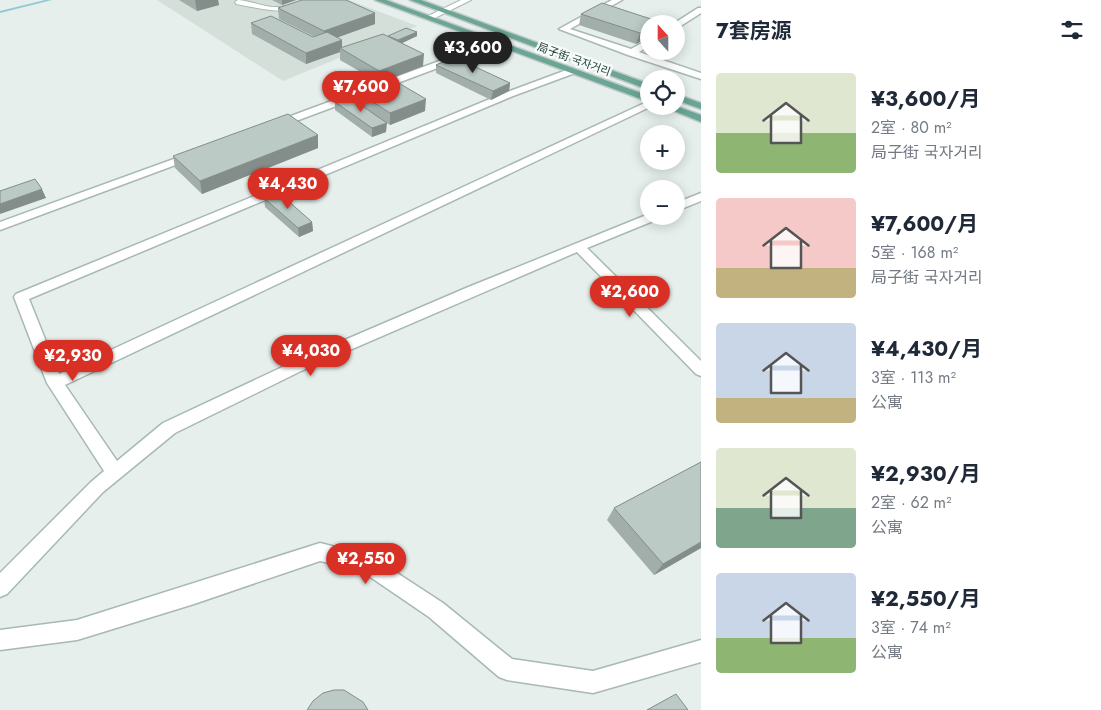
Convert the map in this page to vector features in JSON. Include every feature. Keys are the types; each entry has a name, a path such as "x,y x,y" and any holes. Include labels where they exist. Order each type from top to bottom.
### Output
{"main road":[{"name":"局子街 국자거리","path":"379,0 640,96"},
{"name":"局子街 국자거리","path":"414,0 640,84"},
{"path":"685,100 701,106"},
{"path":"685,113 701,119"}],"street":[{"path":"618,0 563,29 701,76"},
{"path":"685,20 701,10"},
{"path":"262,130 496,44"},
{"path":"631,53 640,48"},
{"path":"115,472 55,382 21,297 510,94 572,71"},
{"path":"55,382 640,108"},
{"path":"0,226 206,150"},
{"path":"685,203 701,197"},
{"path":"0,587 97,486 169,428 304,363 640,222"},
{"path":"579,246 701,370"},
{"path":"0,640 77,630 320,552 364,562 436,610 507,669 593,682 701,651"}],"lane":[{"path":"239,2 255,4 274,10 314,0"},
{"path":"428,18 467,0"}],"shaded area":[{"path":"157,0 349,0 417,26 283,81"}],"building":[{"path":"302,0 346,0 375,13 324,31 278,8"},
{"path":"602,3 640,15 640,33 581,14"},
{"path":"271,16 313,37 327,32 342,40 306,53 251,23"},
{"path":"406,28 417,32 398,40 388,36"},
{"path":"383,34 424,54 379,71 340,48"},
{"path":"454,57 510,83 493,91 436,65"},
{"path":"390,78 426,99 390,113 355,90"},
{"path":"349,97 387,123 372,128 335,102"},
{"path":"288,114 318,135 200,181 173,156"},
{"path":"35,179 42,189 0,204 0,191"},
{"path":"278,192 312,222 298,228 264,198"},
{"path":"701,462 701,542 663,564 614,508"},
{"path":"344,690 363,702 368,710 307,710 313,701 323,693"},
{"path":"676,694 688,710 647,710"}],"waterway":[{"path":"0,12 50,0"}]}
